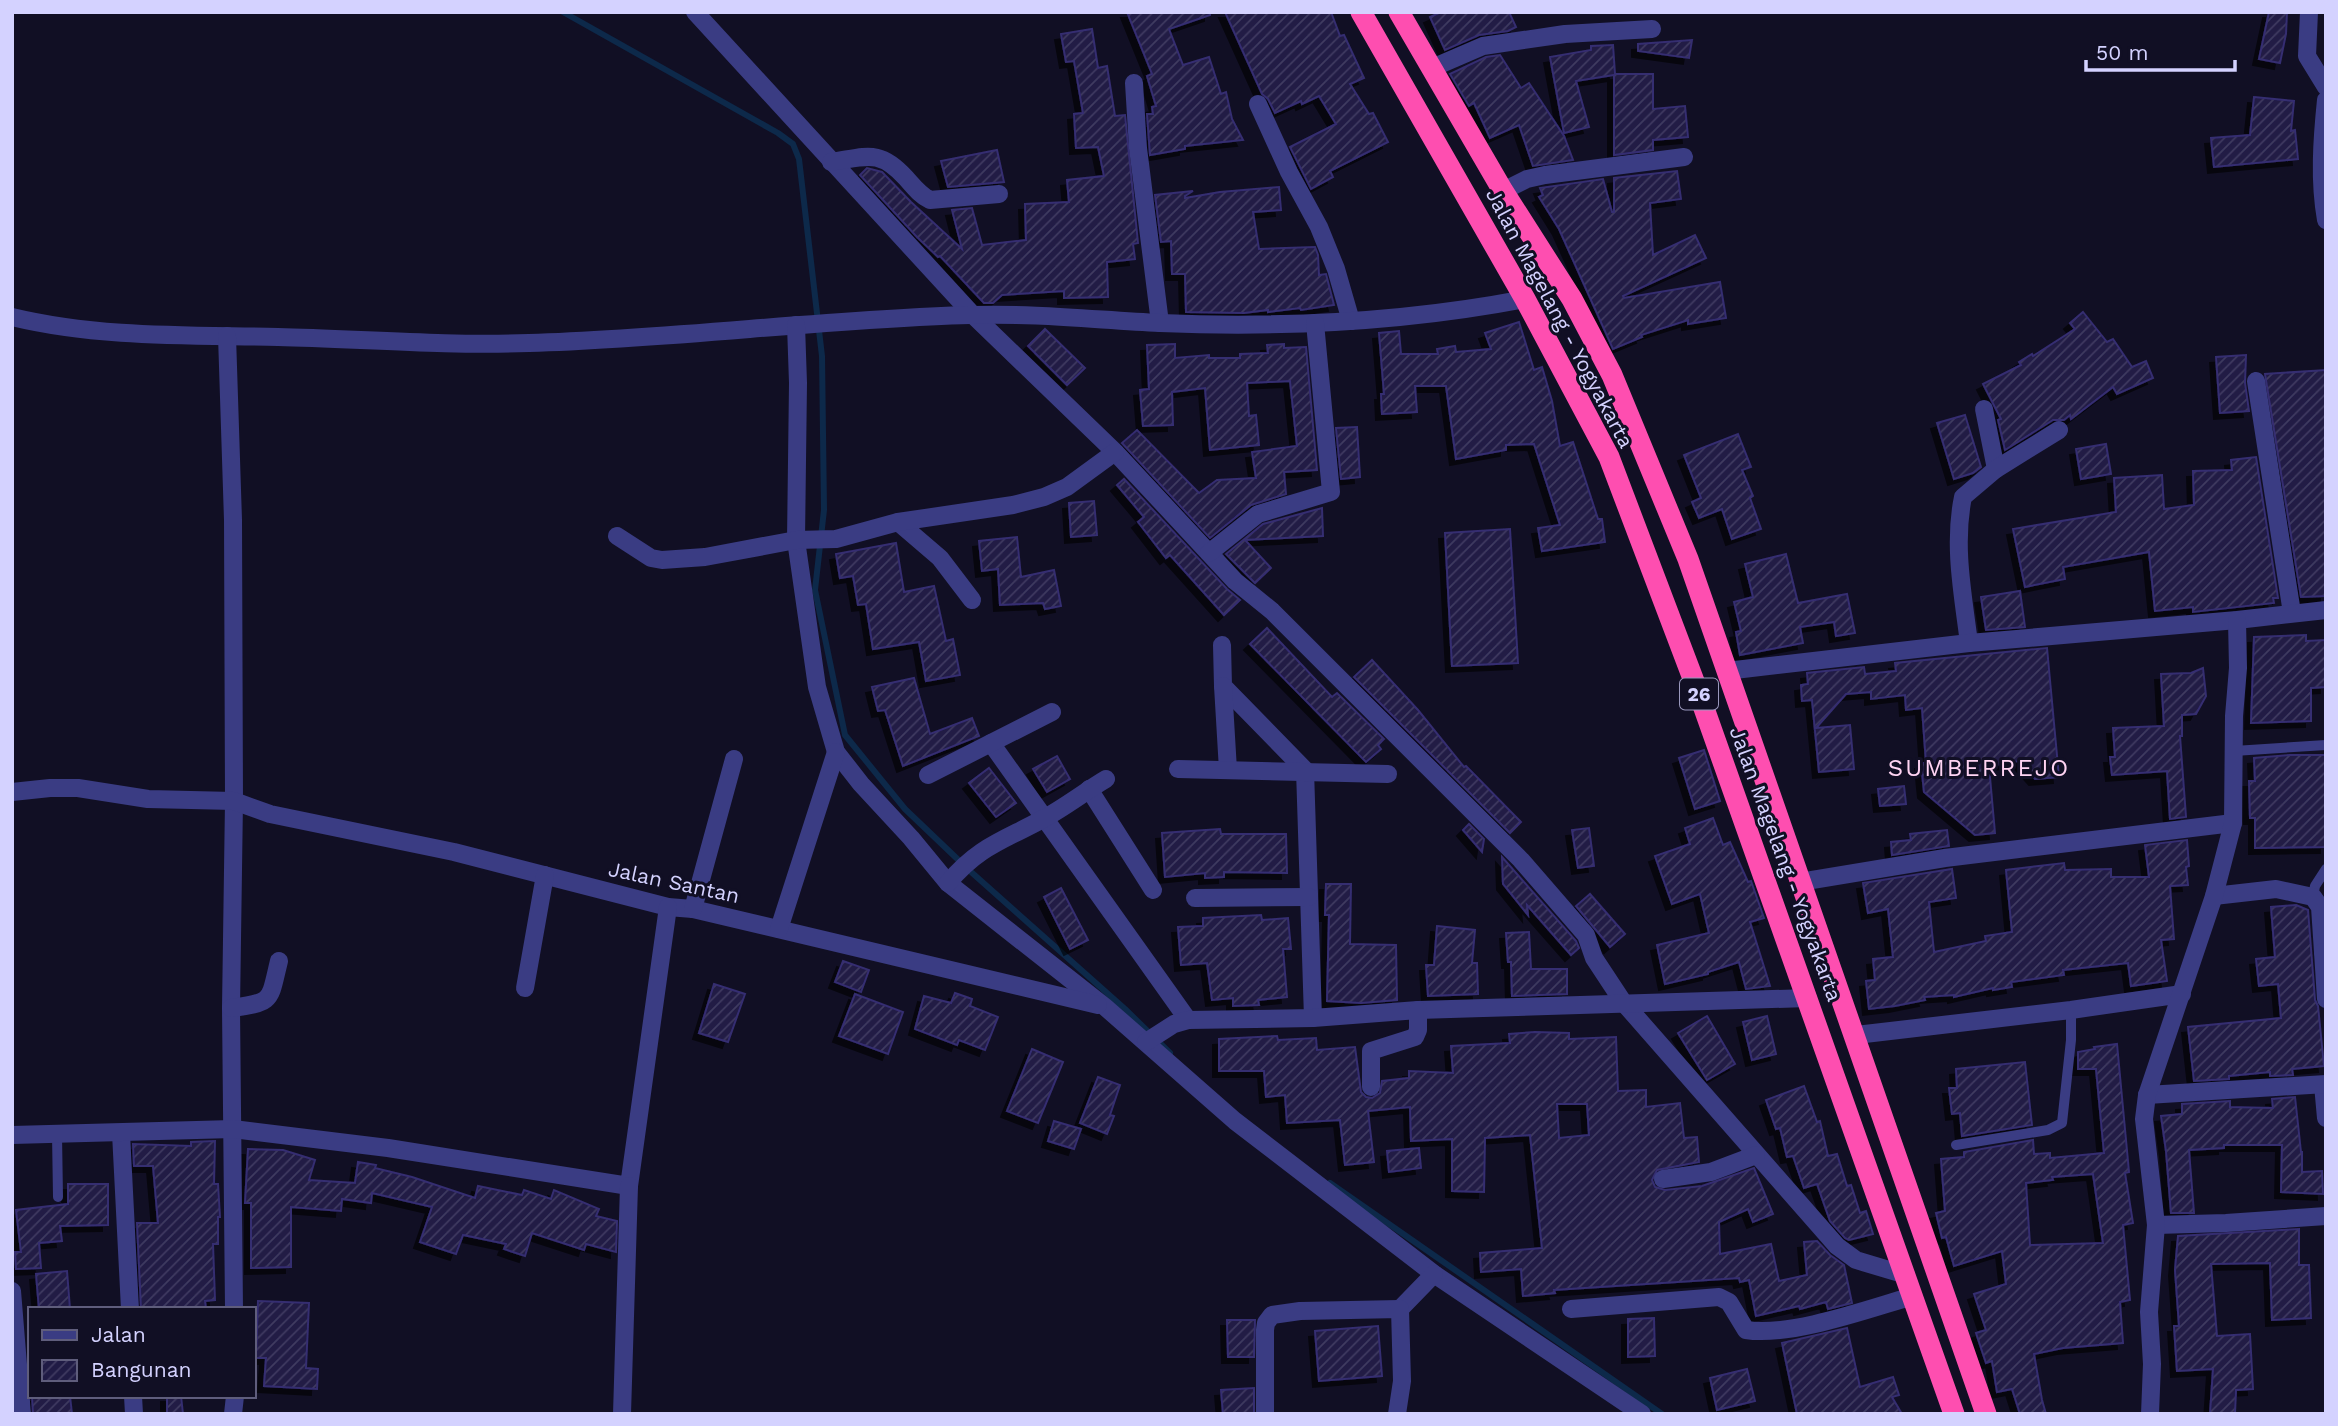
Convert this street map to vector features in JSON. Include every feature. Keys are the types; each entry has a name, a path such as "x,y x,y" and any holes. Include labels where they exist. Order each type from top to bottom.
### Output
{"highway":[{"name":"Jalan Magelang - Yogyakarta","path":"1361,12 1525,299 1609,457 1666,605 1808,998 1954,1414"},
{"name":"Jalan Magelang - Yogyakarta","path":"1399,12 1503,191 1572,299 1612,374 1688,559 1986,1414"},
{"path":"1726,773 1762,768"}],"street":[{"path":"695,12 973,315 1115,452 1235,581 1272,611 1521,860 1586,935 1594,958 1623,1002 1837,1245 1856,1260 1906,1275"},
{"path":"2309,12 2307,56 2326,87"},
{"path":"1432,68 1483,46 1564,34 1652,29"},
{"path":"1134,83 1140,161 1160,323"},
{"path":"2326,100 2322,133 2323,203 2326,220"},
{"path":"1258,104 1289,172 1319,227 1336,269 1351,321"},
{"path":"831,162 868,156 881,158 898,169 922,197 930,200 999,194"},
{"path":"1503,191 1527,179 1545,175 1684,157"},
{"path":"12,317 53,327 111,333 452,344 529,343 973,315 1072,317 1160,323 1315,323 1463,311 1525,299"},
{"path":"1209,553 1258,514 1331,492 1315,323"},
{"path":"800,324 798,383 803,541 817,687 836,752 861,785 911,838 948,883 1149,1039 1235,1121 1434,1274 1642,1414"},
{"path":"227,336 233,520 234,801 231,1008 234,1307"},
{"path":"2256,381 2292,613"},
{"path":"1984,409 1996,468"},
{"path":"1969,643 1960,575 1959,535 1962,503 1969,490 1996,468 2059,430"},
{"path":"617,536 651,558 662,559 705,557 803,541 836,539 898,522 1013,505 1044,497 1067,487 1115,452"},
{"path":"898,522 940,558 972,600"},
{"path":"1726,671 1969,643 2326,610"},
{"path":"2150,1414 2152,1364 2149,1312 2156,1225 2144,1119 2147,1095 2214,896 2233,823 2238,668 2236,620"},
{"path":"1222,645 1228,769"},
{"path":"1223,686 1305,770 1313,1018"},
{"path":"928,775 1052,712"},
{"path":"991,743 1181,1022"},
{"path":"779,929 836,752"},
{"path":"693,909 734,759"},
{"path":"1178,769 1388,774"},
{"path":"948,883 984,848 1044,818 1105,779"},
{"name":"Jalan Santan","path":"12,792 78,788 148,799 234,801 271,814 454,852 668,907 693,909 1104,1006"},
{"path":"1089,789 1153,890"},
{"path":"1800,882 1945,858 2233,823"},
{"path":"525,988 545,876"},
{"path":"2214,896 2276,889 2313,897 2320,907 2326,999"},
{"path":"1195,898 1309,897"},
{"path":"622,1414 629,1186 668,907"},
{"path":"231,1008 266,1001 270,996 279,961"},
{"path":"1856,1035 2182,994"},
{"path":"1149,1039 1181,1022 1623,1002 1808,998"},
{"path":"1371,1087 1371,1051 1415,1037 1418,1030 1418,1010"},
{"path":"2147,1095 2325,1084 2326,1118"},
{"path":"12,1135 233,1129 388,1148 629,1186"},
{"path":"121,1133 130,1307"},
{"path":"1663,1179 1711,1172 1756,1155"},
{"path":"2156,1225 2326,1216"},
{"path":"1265,1414 1265,1330 1272,1315 1300,1311 1400,1309 1434,1274"},
{"path":"12,1291 22,1414"},
{"path":"1571,1309 1718,1297 1729,1302 1746,1330 1755,1331 1790,1329 1913,1296"},
{"path":"1397,1414 1402,1381 1400,1309"}],"lane":[{"path":"2234,751 2326,745"},
{"path":"2313,897 2315,886 2326,869"},
{"path":"1956,1145 2048,1130 2062,1123 2071,1040 2071,1010"},
{"path":"57,1134 58,1197"}],"building":[{"path":"1127,12 1210,12 1210,15 1169,29 1183,65 1209,57 1221,94 1226,92 1232,119 1243,140 1185,146 1185,149 1150,155 1147,114 1153,114 1152,107 1156,106 1147,76 1152,74"},
{"path":"1225,12 1331,12 1340,36 1344,35 1364,78 1350,84 1369,114 1373,113 1388,142 1330,171 1333,177 1311,189 1290,147 1336,124 1319,96 1275,113 1268,99 1262,94"},
{"path":"1441,12 1509,12 1516,27 1508,31 1479,35 1445,50 1430,17"},
{"path":"2269,12 2287,12 2280,63 2259,59"},
{"path":"1092,29 1098,68 1107,66 1115,116 1125,115 1138,243 1133,244 1135,259 1107,262 1108,297 1064,298 1064,291 1002,295 993,303 984,303 940,256 917,237 860,175 867,168 882,172 962,249 952,210 972,208 982,245 1026,240 1025,204 1069,202 1067,180 1104,176 1098,147 1076,148 1074,114 1083,113 1074,61 1066,62 1061,34"},
{"path":"1692,40 1689,58 1638,51 1638,44"},
{"path":"1613,45 1615,74 1653,74 1653,109 1685,106 1688,137 1653,140 1653,150 1614,155 1614,75 1576,81 1589,127 1564,133 1550,57 1591,50 1591,46"},
{"path":"1500,55 1521,88 1529,83 1564,136 1573,160 1533,166 1519,125 1490,138 1474,103 1469,106 1450,74 1486,57"},
{"path":"2254,97 2294,101 2291,131 2295,130 2298,159 2214,167 2211,138 2250,135"},
{"path":"997,150 1004,182 948,187 941,161"},
{"path":"1677,171 1681,199 1650,203 1653,255 1695,235 1706,258 1623,296 1624,298 1720,282 1726,318 1688,324 1688,320 1641,335 1642,337 1613,349 1559,229 1539,197 1543,195 1540,188 1603,179 1614,212 1614,178"},
{"path":"1279,187 1281,210 1253,212 1259,249 1315,247 1319,275 1326,274 1334,305 1268,312 1186,312 1185,274 1172,274 1171,241 1161,242 1155,195 1193,191 1185,198"},
{"path":"2083,312 2107,342 2113,339 2132,367 2146,361 2153,378 2117,394 2113,387 2071,419 2070,415 2064,420 2053,420 2005,450 1998,420 2001,419 1983,384 2021,365 2019,362 2075,329 2070,323"},
{"path":"1519,322 1534,370 1542,367 1552,401 1560,446 1573,442 1598,519 1602,519 1605,542 1542,551 1538,528 1560,525 1534,444 1506,445 1506,450 1456,459 1446,386 1415,386 1417,412 1382,414 1381,394 1384,394 1379,333 1399,331 1401,354 1438,354 1437,349 1455,346 1456,352 1491,349 1485,333"},
{"path":"1045,329 1085,368 1067,385 1028,346"},
{"path":"1175,344 1175,358 1209,355 1209,358 1240,358 1240,354 1268,353 1267,345 1284,344 1284,348 1306,347 1317,470 1284,472 1286,494 1251,505 1210,538 1122,443 1137,430 1199,493 1217,480 1256,478 1252,452 1297,446 1290,381 1247,383 1249,416 1256,415 1259,445 1210,450 1205,388 1172,392 1173,425 1143,426 1140,390 1149,389 1147,345"},
{"path":"2246,355 2245,383 2249,411 2220,413 2216,357"},
{"path":"2326,370 2326,596 2301,597 2265,374"},
{"path":"1965,415 1981,467 1973,473 1954,479 1937,423"},
{"path":"1357,427 1360,477 1341,479 1336,428"},
{"path":"1738,434 1751,467 1742,470 1753,496 1750,498 1761,529 1732,539 1722,509 1699,518 1692,502 1701,498 1684,455"},
{"path":"2106,444 2111,474 2081,479 2076,449"},
{"path":"2256,457 2278,598 2273,598 2274,603 2193,612 2193,607 2155,611 2149,552 2063,567 2065,579 2025,587 2013,529 2116,512 2114,478 2162,475 2164,509 2194,505 2193,471 2232,470 2231,460"},
{"path":"1124,479 1240,600 1224,615 1170,555 1166,558 1138,522 1144,517 1117,485"},
{"path":"1094,501 1097,535 1071,537 1069,503"},
{"path":"1322,508 1323,536 1245,540 1271,568 1255,583 1226,554 1263,524"},
{"path":"1510,529 1518,663 1452,666 1445,533"},
{"path":"1017,537 1021,577 1054,570 1061,606 1045,609 1043,603 1000,605 998,569 982,571 979,541"},
{"path":"896,543 904,592 934,586 946,641 953,639 960,675 926,681 919,642 873,649 866,604 858,605 853,576 840,578 836,554"},
{"path":"1786,554 1798,603 1847,594 1855,633 1836,636 1834,622 1800,627 1803,643 1740,655 1736,632 1741,631 1734,602 1753,597 1745,564"},
{"path":"2020,591 2025,627 1986,630 1981,597"},
{"path":"1267,628 1332,697 1337,693 1384,739 1378,745 1381,749 1366,762 1250,644"},
{"path":"2306,635 2306,641 2326,640 2326,687 2311,688 2311,721 2251,723 2254,637"},
{"path":"2047,648 2059,777 2035,779 2019,761 1989,766 1995,833 1975,835 1924,792 1921,763 1926,763 1922,708 1906,710 1905,695 1871,699 1871,692 1846,694 1816,728 1850,725 1854,769 1819,772 1812,700 1802,701 1801,685 1808,684 1807,673 1864,667 1865,674 1896,671 1895,663"},
{"path":"1372,660 1418,710 1464,767 1466,766 1521,822 1510,833 1354,677"},
{"path":"2203,668 2206,696 2196,714 2182,715 2180,736 2186,817 2170,819 2167,771 2112,775 2110,757 2115,757 2113,728 2164,726 2161,674 2191,673"},
{"path":"914,678 930,734 972,718 979,736 903,766 885,710 878,711 872,687"},
{"path":"1704,750 1720,801 1695,809 1679,758"},
{"path":"2326,755 2326,847 2255,848 2255,818 2250,818 2249,781 2255,781 2254,758"},
{"path":"1057,756 1070,779 1047,792 1033,769"},
{"path":"989,768 1016,803 996,817 969,783"},
{"path":"1904,786 1906,804 1880,806 1878,789"},
{"path":"1713,818 1723,845 1730,842 1748,882 1751,881 1764,918 1750,922 1770,986 1746,989 1739,962 1708,974 1665,984 1657,945 1709,933 1700,894 1672,904 1655,856 1690,844 1685,828"},
{"path":"1469,824 1484,839 1482,852 1463,830"},
{"path":"1589,828 1594,866 1578,868 1572,830"},
{"path":"1220,829 1221,834 1286,834 1287,873 1224,872 1224,877 1205,878 1205,873 1165,877 1162,833"},
{"path":"1947,830 1949,846 1892,855 1891,842 1911,840 1910,834"},
{"path":"2187,840 2188,885 2170,886 2174,939 2161,940 2167,981 2131,986 2128,963 2063,970 2064,975 2011,982 2012,987 1993,988 1954,997 1924,997 1925,1000 1869,1009 1866,981 1875,980 1873,959 1893,957 1888,909 1868,913 1863,883 1952,869 1956,898 1929,902 1934,952 1986,941 1985,936 2012,932 2006,870 2064,863 2065,870 2111,869 2111,877 2149,877 2145,845"},
{"path":"1502,857 1576,941 1579,948 1571,955 1527,905 1528,915 1503,884"},
{"path":"1326,884 1351,884 1350,944 1396,945 1397,1000 1361,1003 1327,1001 1329,915 1325,915"},
{"path":"1061,888 1088,940 1070,949 1044,897"},
{"path":"1590,894 1625,934 1610,947 1576,906"},
{"path":"2296,905 2308,910 2315,1000 2318,1006 2324,1066 2292,1069 2293,1075 2270,1076 2270,1072 2229,1076 2229,1079 2194,1081 2188,1027 2281,1018 2278,984 2259,986 2256,959 2275,957 2271,907"},
{"path":"1261,915 1262,920 1288,918 1291,949 1283,949 1287,997 1258,1000 1259,1005 1233,1006 1233,998 1212,1000 1207,963 1181,965 1178,927 1203,926 1203,918"},
{"path":"1437,926 1475,930 1472,963 1477,963 1478,994 1428,996 1426,965 1434,965"},
{"path":"1529,932 1531,969 1567,969 1567,994 1512,996 1511,962 1508,962 1506,933"},
{"path":"843,961 869,970 861,992 835,982"},
{"path":"714,984 745,994 728,1042 699,1033"},
{"path":"955,993 972,999 970,1006 998,1017 985,1050 959,1040 957,1045 915,1029 924,996 951,1003"},
{"path":"855,994 903,1012 888,1054 839,1036"},
{"path":"1707,1016 1735,1064 1707,1080 1678,1033"},
{"path":"1767,1016 1776,1054 1752,1060 1743,1022"},
{"path":"1569,1033 1569,1039 1616,1037 1618,1091 1646,1090 1646,1107 1680,1103 1684,1138 1697,1137 1699,1162 1657,1170 1652,1180 1655,1187 1665,1190 1702,1186 1754,1168 1773,1214 1753,1222 1748,1209 1719,1222 1720,1254 1771,1244 1779,1281 1807,1275 1804,1242 1817,1241 1844,1265 1852,1303 1828,1309 1826,1302 1756,1316 1749,1280 1740,1282 1739,1278 1554,1290 1555,1293 1523,1296 1521,1269 1481,1272 1480,1253 1542,1248 1530,1135 1485,1138 1484,1192 1452,1191 1452,1139 1411,1141 1410,1107 1368,1111 1374,1162 1345,1165 1340,1120 1287,1123 1285,1095 1266,1097 1264,1071 1219,1071 1219,1039 1277,1036 1278,1040 1316,1038 1317,1050 1355,1047 1361,1092 1372,1098 1380,1093 1382,1081 1409,1078 1409,1071 1453,1073 1451,1046 1510,1043 1509,1034","holes":["1557,1104 1587,1104 1589,1135 1559,1138"]},
{"path":"2117,1044 2129,1172 2125,1173 2133,1223 2123,1225 2130,1300 2120,1302 2123,1343 2063,1348 2034,1354 2046,1414 2020,1414 2012,1389 1997,1392 1992,1361 1986,1363 1976,1333 1986,1330 1974,1294 2006,1284 2002,1251 1954,1266 1946,1237 1942,1238 1936,1213 1945,1211 1941,1159 1964,1157 1964,1152 2033,1140 2034,1154 2050,1153 2050,1158 2104,1153 2096,1069 2078,1069 2078,1052 2095,1049 2094,1047","holes":["2093,1174 2103,1243 2030,1245 2026,1183 2053,1180 2052,1177"]},
{"path":"1032,1049 1063,1062 1038,1123 1007,1111"},
{"path":"2025,1062 2032,1125 1962,1136 1960,1113 1952,1114 1949,1088 1957,1088 1956,1069"},
{"path":"1098,1077 1120,1085 1110,1115 1114,1116 1107,1134 1080,1123"},
{"path":"1804,1086 1817,1122 1820,1121 1828,1156 1837,1154 1847,1186 1851,1185 1860,1213 1866,1211 1873,1234 1849,1240 1845,1238 1830,1221 1817,1184 1804,1188 1793,1156 1787,1157 1780,1128 1776,1129 1766,1100"},
{"path":"2295,1097 2302,1172 2322,1171 2323,1194 2281,1192 2282,1145 2224,1145 2224,1148 2189,1150 2194,1213 2171,1213 2161,1116 2182,1114 2182,1104 2230,1101 2230,1107 2273,1108 2272,1099"},
{"path":"1054,1121 1081,1129 1074,1149 1048,1141"},
{"path":"215,1141 214,1184 218,1184 220,1217 218,1244 213,1244 215,1300 205,1301 206,1307 141,1307 137,1223 158,1223 153,1166 134,1166 133,1144 191,1146 191,1142"},
{"path":"1419,1148 1421,1168 1389,1172 1387,1151"},
{"path":"248,1149 283,1150 315,1160 309,1180 355,1183 358,1162 376,1165 375,1168 475,1198 478,1186 522,1195 524,1190 551,1199 554,1190 599,1209 596,1216 617,1221 616,1252 586,1244 584,1250 532,1233 525,1256 504,1249 506,1244 463,1235 456,1254 420,1242 432,1207 372,1193 371,1203 342,1199 341,1211 291,1207 291,1267 251,1268 251,1203 245,1203"},
{"path":"68,1184 108,1184 108,1225 60,1226 62,1241 39,1243 41,1268 16,1269 15,1252 21,1252 16,1210 68,1204"},
{"path":"2299,1229 2299,1265 2309,1265 2311,1318 2272,1320 2270,1263 2211,1264 2217,1336 2250,1334 2253,1389 2236,1390 2235,1414 2210,1414 2213,1369 2177,1371 2174,1326 2179,1326 2175,1270 2178,1236"},
{"path":"67,1271 70,1307 39,1307 36,1274"},
{"path":"258,1301 309,1303 306,1368 318,1369 317,1389 264,1386 266,1358 256,1358"},
{"path":"1654,1318 1655,1356 1628,1357 1628,1319"},
{"path":"1227,1320 1255,1320 1254,1357 1228,1357"},
{"path":"1378,1326 1382,1376 1319,1381 1315,1331"},
{"path":"1847,1328 1860,1387 1893,1377 1899,1395 1892,1397 1902,1414 1797,1414 1782,1343"},
{"path":"1747,1369 1755,1401 1717,1410 1710,1378"},
{"path":"1254,1388 1254,1414 1223,1414 1221,1390"},
{"path":"32,1398 70,1398 72,1414 33,1414"},
{"path":"167,1398 181,1398 183,1414 167,1414"}],"waterway":[{"path":"563,12 793,144 799,159 822,356 824,510 815,590 845,735 905,809 1170,1053"},
{"path":"1330,1183 1662,1414"}],"district":[{"name":"SUMBERREJO","path":"1979,768"}]}
